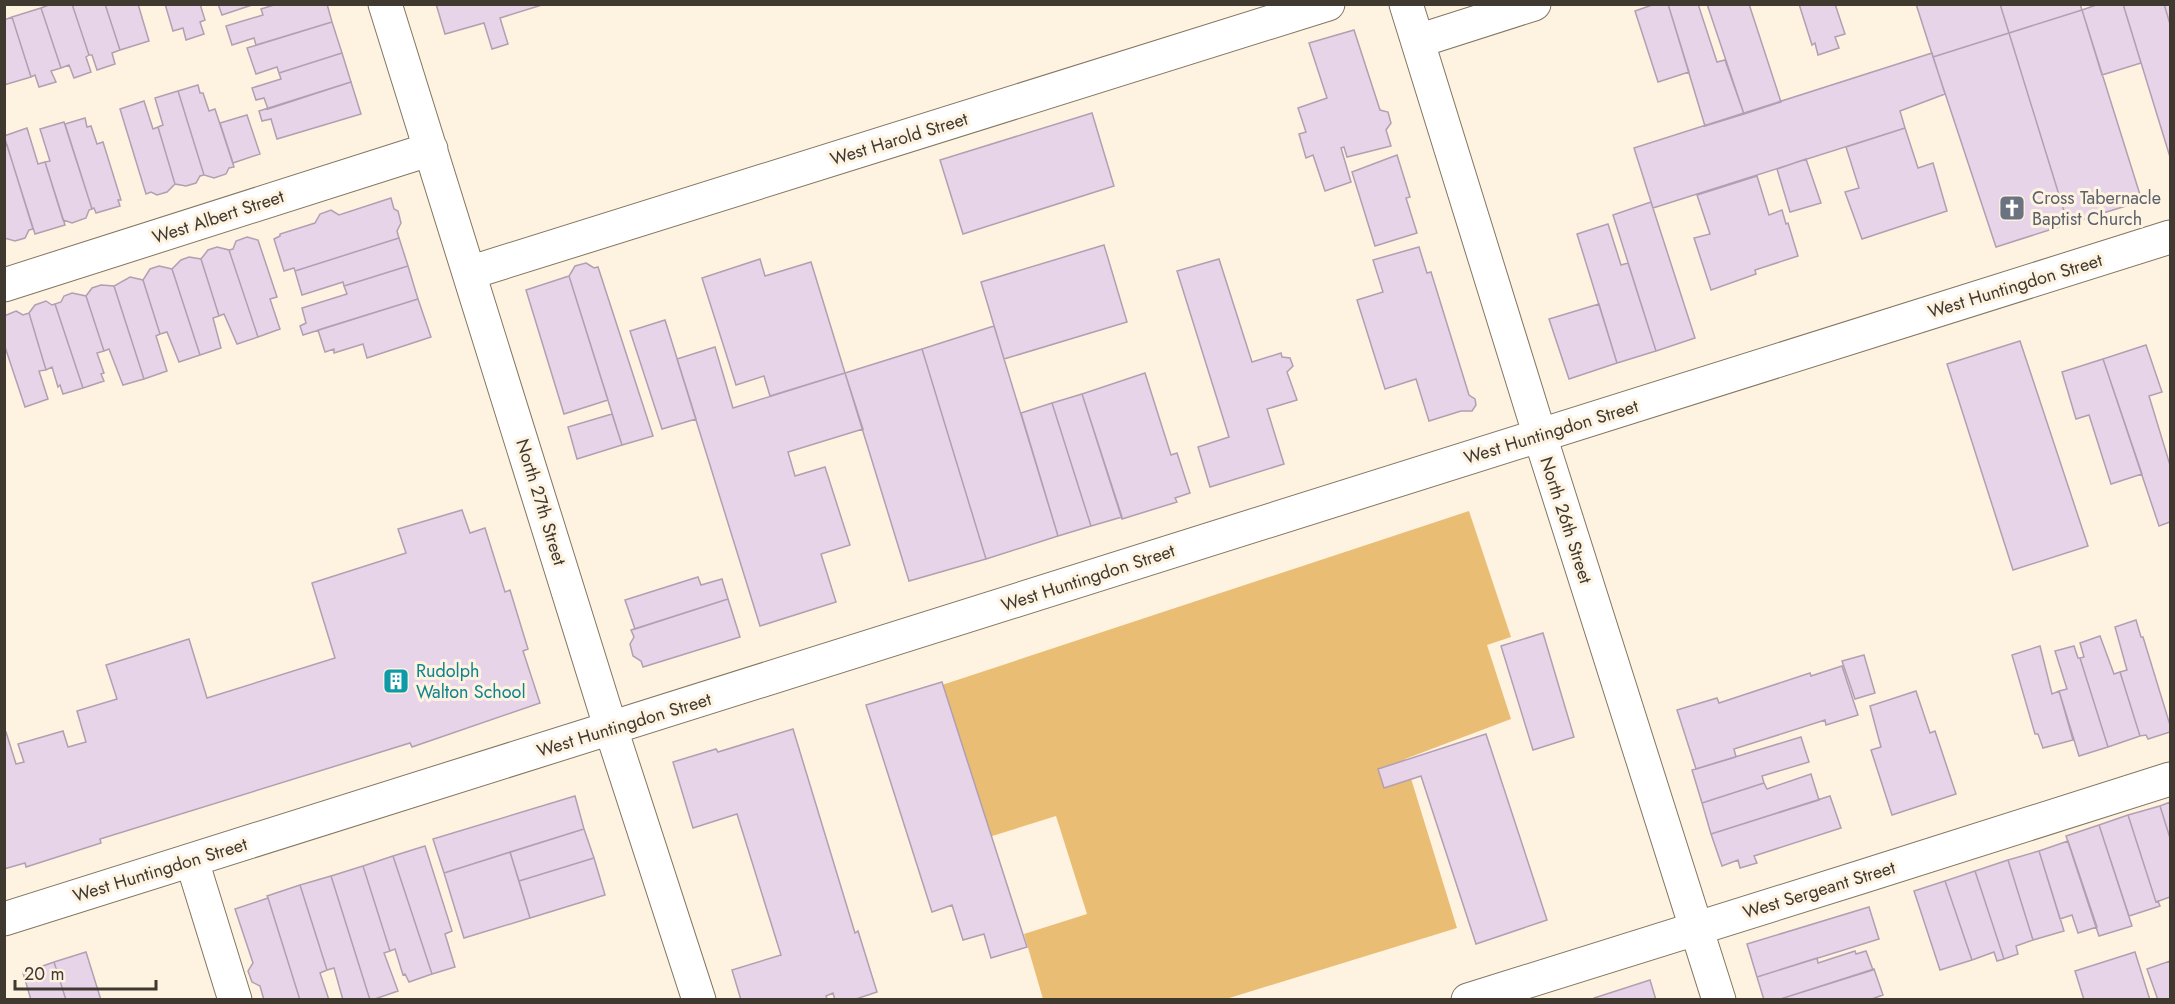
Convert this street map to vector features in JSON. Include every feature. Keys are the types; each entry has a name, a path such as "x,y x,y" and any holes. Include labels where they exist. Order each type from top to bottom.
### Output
{"street":[{"name":"North 27th Street","path":"385,4 611,729 699,999"},
{"name":"West Harold Street","path":"470,273 1328,4"},
{"name":"North 26th Street","path":"1406,4 1540,436 1719,999"},
{"path":"1418,41 1534,4"},
{"name":"West Albert Street","path":"4,285 431,149"},
{"name":"West Huntingdon Street","path":"4,919 2170,237"},
{"name":"West Sergeant Street","path":"1468,999 2170,779"},
{"path":"192,861 235,999"}],"shaded area":[{"path":"1469,511 1511,637 1487,645 1511,719 1405,759 1457,928 1226,999 1043,999 1024,934 1087,914 1056,816 989,837 939,686"}],"building":[{"path":"51,4 72,4 89,55 86,57 91,72 74,78 69,65 61,68 41,8"},
{"path":"72,4 105,4 120,50 112,53 115,64 97,70 92,55 89,55"},
{"path":"105,4 138,4 149,41 120,50"},
{"path":"165,4 200,4 205,20 200,22 204,34 186,40 183,28 173,31"},
{"path":"218,4 255,4 222,15"},
{"path":"277,4 327,4 332,22 256,45 254,38 232,45 226,26 263,15 261,9"},
{"path":"436,4 545,4 500,18 508,44 492,49 484,23 445,34"},
{"path":"1655,4 1668,4 1689,72 1658,82 1635,11"},
{"path":"1668,4 1698,4 1717,62 1725,60 1744,114 1705,126"},
{"path":"1707,4 1749,4 1781,102 1744,114"},
{"path":"1799,4 1835,4 1845,34 1835,37 1839,48 1818,55 1815,43 1812,45"},
{"path":"1916,4 2000,4 2009,33 1933,57"},
{"path":"2000,4 2080,4 2082,10 2009,33"},
{"path":"2099,4 2123,4 2141,63 2102,75 2082,10"},
{"path":"2123,4 2164,4 2170,24 2170,157"},
{"path":"2164,4 2170,4 2170,24"},
{"path":"41,8 61,68 51,71 56,82 39,87 35,75 31,77 12,17"},
{"path":"2082,10 2142,201 2068,224 2009,33"},
{"path":"12,17 31,77 4,85 4,20"},
{"path":"332,22 342,53 279,73 277,67 256,74 247,48"},
{"path":"1354,30 1380,110 1388,112 1391,123 1386,130 1391,146 1347,157 1344,147 1341,148 1351,182 1325,191 1313,155 1306,158 1299,134 1306,132 1298,108 1327,98 1309,43"},
{"path":"2009,33 2068,224 1996,247 1933,57"},
{"path":"342,53 351,82 268,109 264,98 256,100 252,88 281,79 279,73"},
{"path":"1932,53 1945,94 1900,111 1905,128 1653,208 1634,148"},
{"path":"351,82 361,114 277,139 271,119 262,121 259,111"},
{"path":"198,85 209,111 215,109 234,167 229,168 226,174 214,178 204,175 178,91"},
{"path":"178,91 204,175 200,176 196,183 186,186 175,184 158,127 163,125 155,98"},
{"path":"144,101 153,129 158,127 175,184 167,192 157,195 151,192 146,194 120,109"},
{"path":"1092,113 1114,186 963,234 940,160"},
{"path":"247,115 260,154 233,163 220,123"},
{"path":"85,118 87,127 91,126 97,144 103,142 121,200 118,200 120,206 96,213 94,208 92,209 65,124"},
{"path":"64,122 92,209 89,210 86,218 72,223 63,220 45,162 50,161 40,129"},
{"path":"27,128 38,164 45,162 65,225 35,234 4,136"},
{"path":"1905,128 1918,168 1933,163 1947,211 1862,239 1845,192 1859,188 1846,147"},
{"path":"7,145 33,229 29,230 25,238 15,241 4,238 4,146"},
{"path":"1397,155 1410,197 1406,198 1417,233 1375,246 1352,172"},
{"path":"1806,159 1821,203 1790,212 1777,169"},
{"path":"1757,176 1769,215 1782,210 1798,256 1755,270 1756,274 1711,290 1694,238 1710,234 1697,195"},
{"path":"391,198 401,223 397,231 399,238 295,271 294,268 284,271 274,239 280,234 315,223 320,214 331,210 339,215"},
{"path":"1651,202 1695,338 1656,351 1613,215"},
{"path":"1608,224 1621,265 1628,263 1656,351 1617,363 1577,234"},
{"path":"247,237 258,240 277,297 270,299 280,329 258,337 229,250 233,249 236,241"},
{"path":"399,238 408,266 344,286 343,282 302,295 295,271"},
{"path":"1104,245 1127,322 1004,359 981,282"},
{"path":"217,247 229,250 258,337 237,344 224,314 219,316 201,259 208,250"},
{"path":"1419,247 1427,273 1431,272 1469,395 1475,399 1476,405 1472,411 1461,411 1429,421 1416,379 1385,389 1357,300 1383,292 1373,260"},
{"path":"189,257 201,259 219,316 213,318 221,348 200,355 172,269 181,260"},
{"path":"760,259 765,276 811,262 845,373 770,396 764,376 736,385 702,278"},
{"path":"1219,259 1252,362 1281,353 1282,357 1290,358 1293,366 1287,372 1297,400 1267,409 1284,464 1210,487 1198,447 1229,437 1177,271"},
{"path":"586,263 594,268 598,267 653,436 622,445 569,276 575,266"},
{"path":"159,266 172,269 200,355 179,362 167,332 160,334 143,280 150,269"},
{"path":"408,266 418,299 303,335 300,326 306,323 302,308 347,294 344,286"},
{"path":"569,276 608,400 564,414 526,290"},
{"path":"130,277 143,280 160,334 156,336 167,371 144,379 114,286"},
{"path":"101,285 114,286 144,379 123,385 109,349 104,351 86,296 92,288"},
{"path":"72,293 86,296 104,351 97,353 104,373 101,374 104,381 83,388 55,304 61,302 64,296"},
{"path":"418,299 431,337 367,358 363,344 334,353 334,349 325,352 318,330"},
{"path":"46,301 52,305 55,304 83,388 63,394 60,385 58,387 52,367 46,370 29,313 35,305"},
{"path":"1599,304 1617,363 1569,379 1549,319"},
{"path":"16,311 23,315 29,313 46,370 39,371 48,399 25,407 4,344 4,316"},
{"path":"665,320 696,419 662,429 630,331"},
{"path":"994,326 1058,536 986,559 922,349"},
{"path":"2020,341 2088,546 2013,570 1947,364"},
{"path":"2146,345 2162,392 2149,396 2170,465 2170,522 2159,526 2103,359"},
{"path":"715,347 733,408 845,373 863,429 788,452 795,476 825,467 850,545 821,554 836,602 760,626 677,359"},
{"path":"922,349 986,559 909,581 845,373"},
{"path":"2103,359 2142,474 2111,484 2089,415 2076,419 2062,372"},
{"path":"1145,373 1171,455 1177,453 1190,493 1175,498 1177,502 1122,519 1082,394"},
{"path":"1082,394 1122,517 1091,526 1052,403"},
{"path":"1052,403 1091,526 1058,536 1021,413"},
{"path":"612,414 622,445 577,459 568,427"},
{"name":"Rudolph Walton School","path":"462,510 470,533 485,528 505,592 510,590 528,649 523,651 540,703 412,747 410,743 100,839 101,843 26,867 25,863 4,869 4,733 6,732 16,764 24,762 18,744 63,731 68,747 86,742 77,711 117,699 106,665 189,639 207,698 335,658 312,583 406,553 398,529"},
{"path":"698,577 701,585 722,579 728,599 635,629 625,600"},
{"path":"728,599 740,637 643,667 641,661 633,656 630,644 634,637 631,630"},
{"path":"2136,620 2170,725 2170,732 2148,739 2146,735 2140,736 2120,672 2127,670 2115,627"},
{"path":"1543,633 1574,737 1533,750 1501,646"},
{"path":"2100,636 2114,674 2120,672 2140,736 2108,747 2080,658 2084,657 2080,643"},
{"path":"2040,646 2052,694 2059,691 2073,740 2043,748 2038,734 2035,734 2012,655"},
{"path":"2074,646 2080,658 2108,747 2079,756 2059,691 2067,689 2055,651"},
{"path":"1864,655 1875,693 1855,699 1842,661"},
{"path":"1842,666 1858,715 1826,725 1825,720 1734,749 1736,757 1696,769 1677,710 1717,698 1719,703 1810,673 1811,676"},
{"path":"942,682 1027,947 991,958 984,934 963,940 952,905 932,912 866,705"},
{"path":"1916,691 1930,733 1935,731 1956,794 1892,815 1871,750 1881,747 1870,706"},
{"path":"793,729 855,933 858,931 877,992 853,1000 835,1000 833,993 826,996 825,1000 741,1000 732,970 781,955 737,814 693,828 673,762 716,749 718,752"},
{"path":"1486,734 1547,920 1476,944 1421,776 1384,788 1378,769"},
{"path":"1801,737 1809,762 1762,776 1764,783 1702,803 1692,770"},
{"path":"1811,774 1819,800 1711,834 1702,803 1764,783 1767,789"},
{"path":"575,796 584,829 444,873 433,839"},
{"path":"1830,796 1841,828 1754,856 1757,863 1740,868 1738,860 1722,866 1711,834"},
{"path":"2170,802 2170,838 2160,806"},
{"path":"2160,806 2170,838 2170,897 2156,902 2128,815"},
{"path":"2128,815 2156,902 2158,901 2160,906 2129,916 2099,825"},
{"path":"2099,825 2132,926 2099,936 2066,836"},
{"path":"584,829 594,858 519,881 510,852"},
{"path":"2068,841 2097,927 2078,933 2072,915 2060,919 2039,851"},
{"path":"425,846 452,931 445,934 455,967 432,974 393,856"},
{"path":"2039,851 2064,931 2033,940 2008,860"},
{"path":"510,852 530,918 464,938 444,873"},
{"path":"393,856 432,974 409,982 405,974 403,975 395,949 390,951 363,866"},
{"path":"594,858 605,895 530,918 519,881"},
{"path":"2008,860 2033,940 2016,946 2018,954 2004,959 1975,871"},
{"path":"363,866 390,951 384,953 398,991 372,1000 370,1000 331,876"},
{"path":"1975,871 2004,959 1997,961 1994,952 1972,960 1945,881"},
{"path":"331,876 370,1000 343,1000 334,968 327,970 300,885"},
{"path":"1945,881 1972,960 1940,970 1914,891"},
{"path":"300,885 327,970 320,973 329,1000 300,1000 267,896"},
{"path":"268,898 300,1000 264,1000 260,986 252,982 248,971 253,963 235,909"},
{"path":"1869,907 1879,939 1757,977 1747,944"},
{"path":"1855,951 1856,954 1866,951 1873,970 1777,1000 1764,1000 1757,977 1817,958 1818,963"},
{"path":"86,952 101,1000 66,1000 54,962"},
{"path":"2135,952 2150,1000 2084,1000 2075,971"},
{"path":"2170,961 2170,1000 2158,1000 2147,969"},
{"path":"54,962 66,1000 31,1000 23,973"},
{"path":"1874,969 1883,995 1869,1000 1777,1000"},
{"path":"1650,980 1656,1000 1594,1000 1594,998"}],"place":[{"name":"Cross Tabernacle Baptist Church","path":"2012,208"},
{"name":"Rudolph Walton School","path":"396,681"}]}
